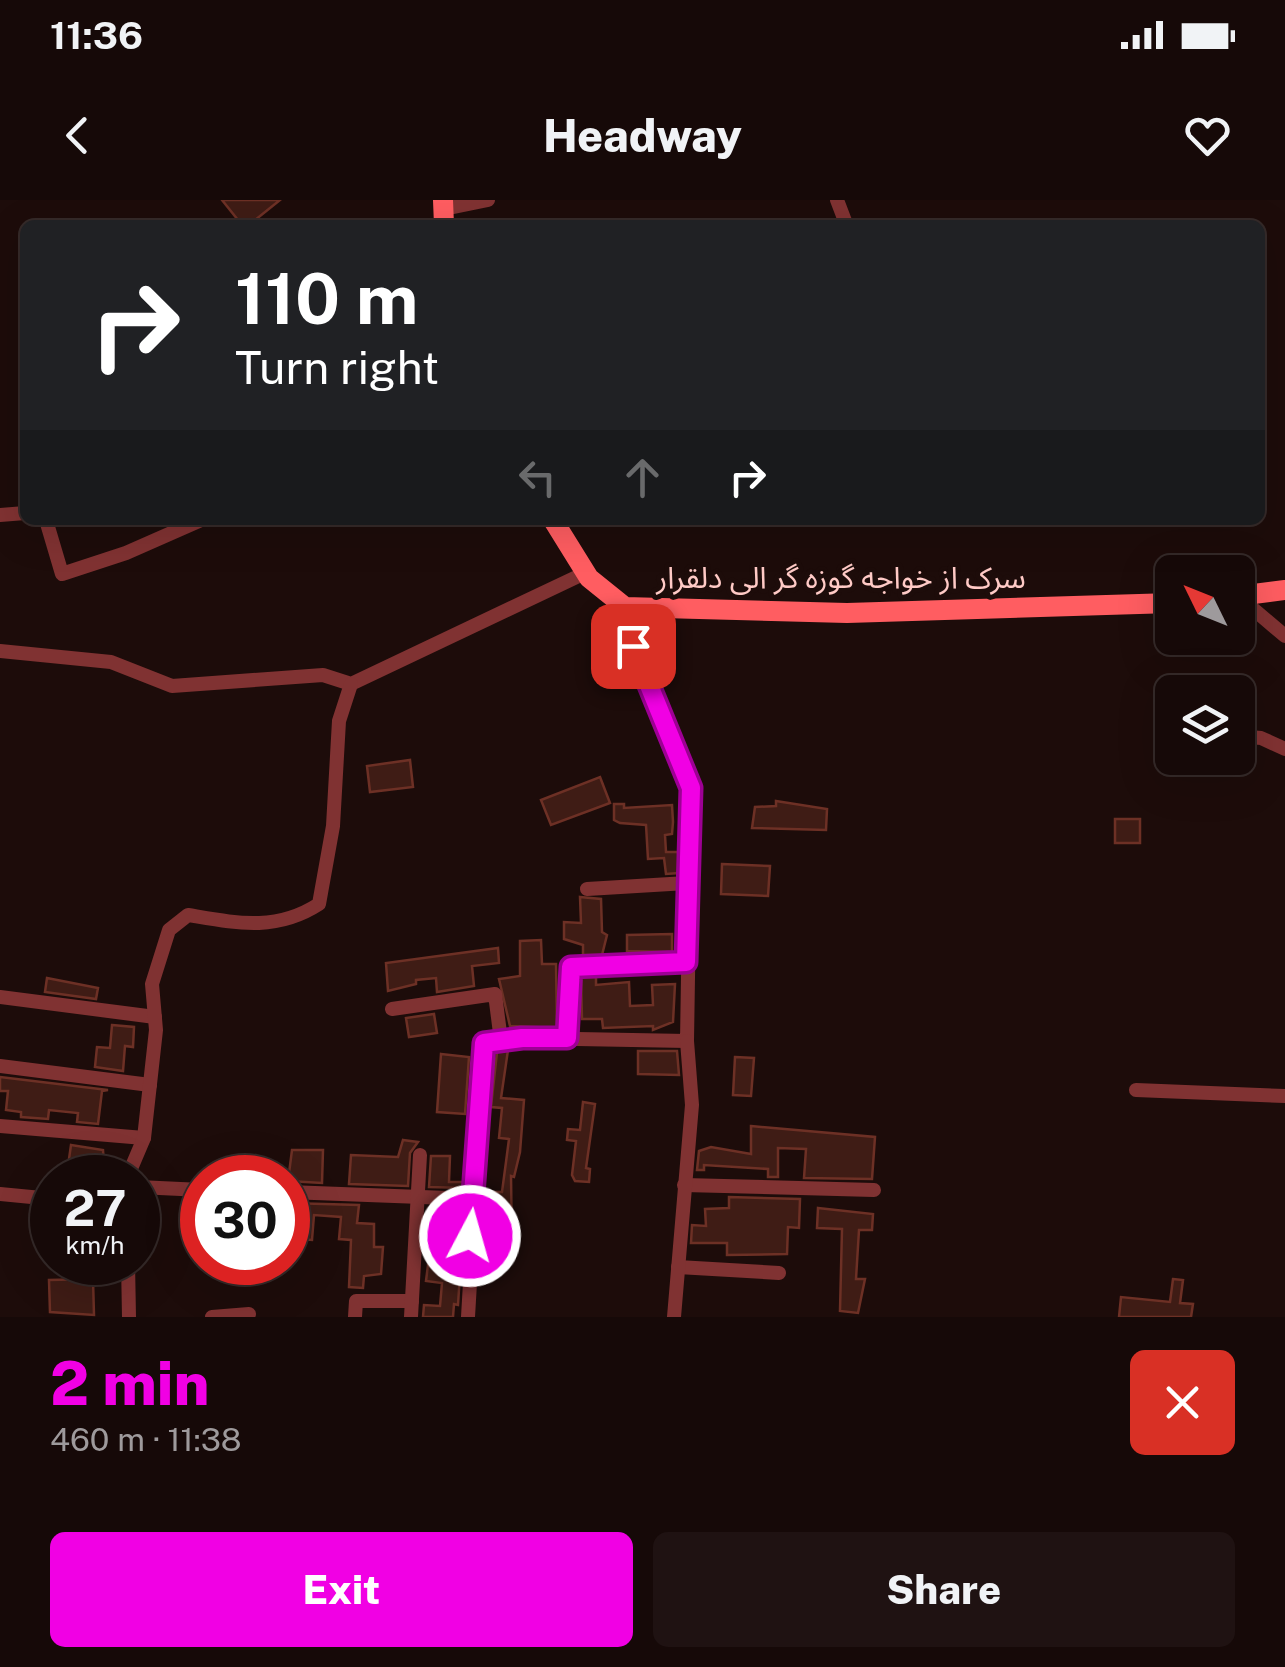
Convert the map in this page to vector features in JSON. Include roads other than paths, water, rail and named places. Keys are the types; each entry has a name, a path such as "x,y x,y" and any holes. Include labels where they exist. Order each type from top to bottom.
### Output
{"street":[{"path":"444,212 488,200"},
{"path":"47,525 62,574 189,525"},
{"name":"سرک از خواجه گوزه گر الی دلقرار","path":"557,525 585,573 619,604 847,613 1155,604"},
{"path":"0,650 111,662 172,686 323,675 351,684 585,573"},
{"path":"1255,594 1285,590"},
{"path":"619,604 618,614 663,711 691,788 686,962 692,1105 674,1317"},
{"path":"1255,610 1285,636"},
{"path":"137,1155 144,1138 150,1085 155,1018 152,984 170,930 188,914 239,924 294,920 318,904 333,826 338,720 351,684"},
{"path":"1255,737 1285,749"},
{"path":"587,889 687,884"},
{"path":"567,1038 571,967 686,962"},
{"path":"392,1009 495,994 500,1041"},
{"path":"0,997 155,1018"},
{"path":"468,1317 484,1043 567,1038 687,1041"},
{"path":"0,1066 150,1085"},
{"path":"1136,1090 1285,1096"},
{"path":"0,1126 144,1138"},
{"path":"356,1317 356,1301 411,1309 420,1155"},
{"path":"684,1185 874,1190"},
{"path":"310,1193 474,1198"},
{"path":"0,1194 30,1197"},
{"path":"678,1267 779,1273"},
{"path":"129,1285 130,1317"},
{"path":"212,1317 249,1314"}]}
